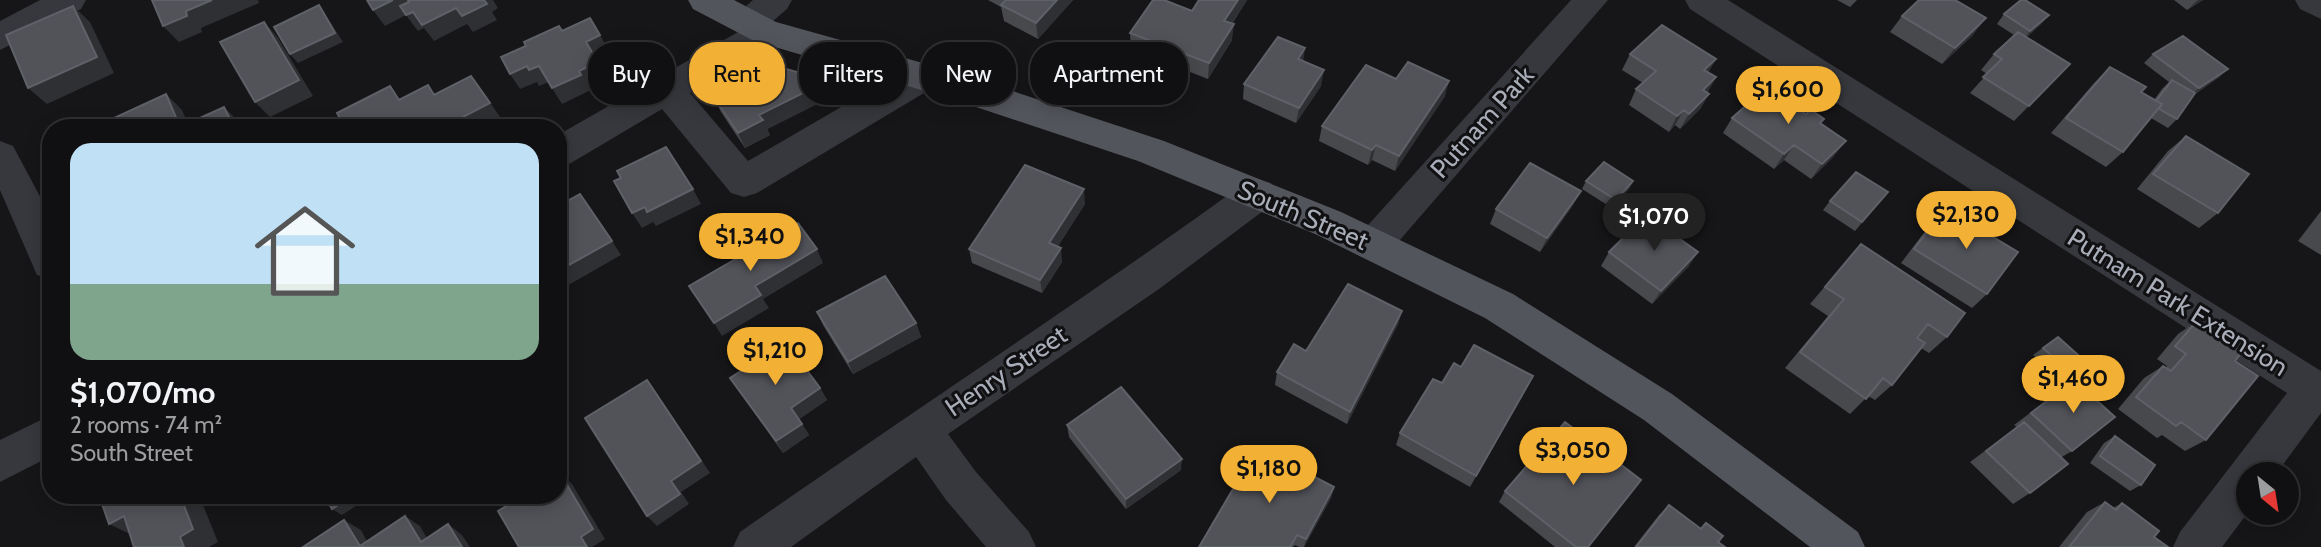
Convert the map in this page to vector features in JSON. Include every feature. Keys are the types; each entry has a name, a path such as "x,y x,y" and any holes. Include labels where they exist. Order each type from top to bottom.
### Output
{"main road":[{"name":"South Street","path":"705,0 921,77"},
{"name":"South Street","path":"1009,105 1151,151 1258,194 1373,245 1499,306 1647,400 1843,547"}],"street":[{"path":"0,37 69,0"},
{"name":"Putnam Park","path":"1373,245 1591,0"},
{"name":"Putnam Park Extension","path":"1702,0 2315,389 2260,462"},
{"path":"2312,0 2321,6"},
{"path":"675,84 763,19"},
{"path":"675,100 744,182 921,78"},
{"path":"567,148 641,105"},
{"path":"0,156 27,205 42,241"},
{"name":"Henry Street","path":"755,547 920,429 1145,277 1258,194"},
{"path":"920,429 961,486 1014,547"},
{"path":"0,462 42,440"},
{"name":"Putnam Park Extension","path":"2195,547 2236,494"}],"building":[{"path":"152,0 212,0 186,11 187,16 163,26"},
{"path":"367,0 393,0 373,10"},
{"path":"408,0 484,0 487,4 462,16 456,8 422,25 413,12 406,15 400,6 409,2"},
{"path":"1006,0 1057,0 1036,23 1001,5"},
{"path":"1153,0 1164,0 1192,11 1199,0 1238,0 1224,21 1234,24 1209,63 1188,55 1188,42 1154,42 1130,33"},
{"path":"1919,0 1955,0 1986,18 1955,48 1902,16"},
{"path":"2021,0 2049,15 2030,31 2004,14"},
{"path":"319,5 335,33 290,54 274,27"},
{"path":"73,6 97,57 28,88 6,35"},
{"path":"590,18 600,35 586,42 588,67 579,71 581,75 552,88 539,66 529,70 527,66 510,74 501,57 526,46 524,42 559,26 562,31"},
{"path":"264,22 299,80 255,102 220,42"},
{"path":"1662,25 1716,59 1704,70 1716,77 1703,90 1709,94 1689,114 1684,110 1677,116 1636,89 1656,71 1630,54"},
{"path":"2018,32 2070,64 2029,106 1983,77 2002,59 1994,54"},
{"path":"2183,36 2228,69 2199,88 2153,54"},
{"path":"1278,37 1305,48 1298,59 1324,70 1299,108 1244,84"},
{"path":"1408,62 1449,81 1399,156 1376,145 1372,150 1322,126 1366,65 1396,79"},
{"path":"2110,67 2146,87 2141,92 2162,104 2123,152 2066,118"},
{"path":"785,69 799,73 799,95 785,102"},
{"path":"471,76 490,103 459,119 340,119 337,113 390,86 399,100 428,85 434,95"},
{"path":"2172,80 2195,93 2177,119 2159,109 2162,104 2156,101"},
{"path":"1767,87 1806,114 1811,110 1824,119 1820,123 1846,141 1822,164 1794,145 1784,154 1732,118"},
{"path":"166,94 177,119 112,119"},
{"path":"719,105 779,105 759,115 763,120 738,133"},
{"path":"224,107 230,119 198,119"},
{"path":"2186,136 2249,174 2218,213 2153,174"},
{"path":"666,147 693,189 647,212 645,207 632,213 614,181 621,178 617,171"},
{"path":"1604,162 1633,181 1616,200 1586,181"},
{"path":"1530,163 1581,191 1547,238 1496,209"},
{"path":"1025,165 1084,189 1049,243 1061,248 1040,280 969,249"},
{"path":"1856,172 1888,192 1862,222 1830,201"},
{"path":"580,194 612,241 567,266 567,201"},
{"path":"1945,208 2018,252 1987,294 1914,249"},
{"path":"1646,215 1698,252 1661,291 1609,252"},
{"path":"798,223 817,249 755,286 761,295 714,323 689,286"},
{"path":"1861,244 1965,313 1947,337 1928,324 1917,338 1925,343 1892,385 1883,378 1866,399 1800,352 1844,299 1825,287"},
{"path":"885,276 916,323 848,362 817,312"},
{"path":"1348,284 1402,311 1350,412 1277,372 1294,344 1306,351"},
{"path":"2197,321 2242,352 2235,361 2258,376 2206,440 2181,422 2176,426 2136,397 2163,366 2171,371 2186,354 2175,346"},
{"path":"2058,337 2088,364 2073,375 2043,348"},
{"path":"766,342 773,351 786,342 820,388 791,408 802,424 776,441 730,378 744,369 737,361"},
{"path":"1474,345 1533,376 1476,476 1400,433 1433,379 1442,383 1454,363 1461,367"},
{"path":"647,380 701,461 671,481 680,494 647,516 585,418"},
{"path":"2074,380 2115,417 2072,451 2031,413"},
{"path":"1121,387 1182,459 1126,499 1067,425"},
{"path":"1565,422 1641,480 1588,547 1576,547 1505,491"},
{"path":"2024,422 2068,464 2030,493 1986,451"},
{"path":"2115,436 2155,465 2141,485 2100,456"},
{"path":"1257,448 1284,463 1288,455 1307,465 1303,471 1334,487 1306,539 1297,535 1290,547 1199,547"},
{"path":"567,485 593,529 581,537 587,547 519,547 498,511 509,504 567,504"},
{"path":"2105,502 2116,510 2122,503 2159,531 2154,537 2168,547 2069,547"},
{"path":"102,504 183,504 193,529 180,537 184,547 134,547 124,516 109,524"},
{"path":"1669,505 1701,529 1706,523 1723,536 1718,542 1725,547 1636,547"},
{"path":"405,516 421,542 448,524 462,547 303,547 344,520 360,546"}]}
